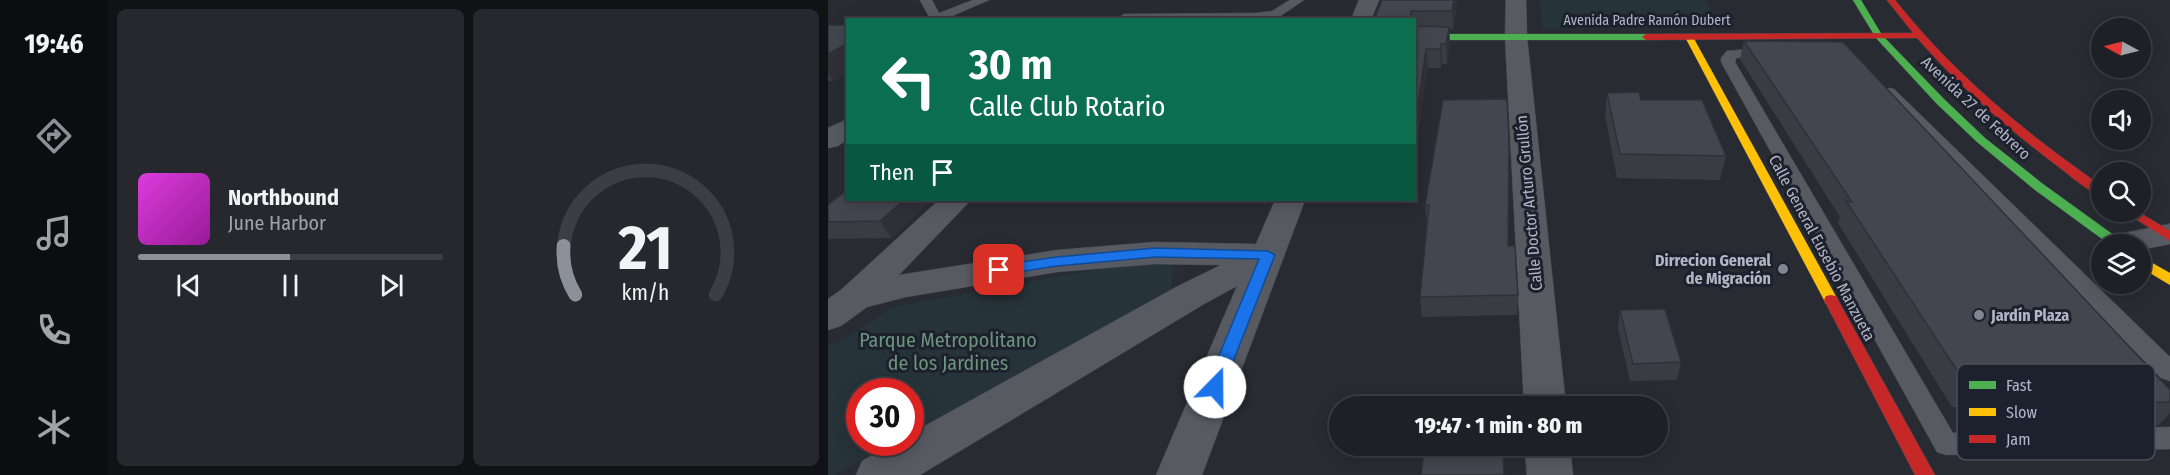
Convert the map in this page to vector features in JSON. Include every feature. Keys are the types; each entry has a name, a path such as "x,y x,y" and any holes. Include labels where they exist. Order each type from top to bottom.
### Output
{"street":[{"path":"1362,18 1369,0"},
{"name":"Calle Doctor Arturo Grullón","path":"1516,0 1516,37 1544,396"},
{"name":"Avenida 27 de Febrero","path":"1857,0 1879,36 1981,140 2039,187 2103,234"},
{"name":"Avenida 27 de Febrero","path":"1891,0 1916,36 1977,100 2027,140 2091,184"},
{"name":"Avenida Padre Ramón Dubert","path":"1416,37 1916,36"},
{"name":"Calle General Eusebio Manzueta","path":"1689,37 1925,475"},
{"path":"828,141 846,128"},
{"path":"841,308 955,201"},
{"path":"1179,475 1290,201"},
{"path":"2147,222 2168,235"},
{"path":"2151,238 2168,235"},
{"path":"841,308 949,278 1088,258 1155,253 1268,255"},
{"path":"879,475 1191,296 1268,255"},
{"path":"2151,267 2170,280"},
{"path":"1549,456 1550,475"}],"lane":[{"path":"926,0 933,18 983,0"},
{"path":"1124,18 1256,17 1275,14 1298,0"},
{"path":"1853,57 1833,52 1755,52 1732,54 1728,58 1740,83 1946,444 1957,444"},
{"path":"1876,79 2170,372"},
{"path":"2155,438 2170,438"}],"green space":[{"path":"1540,0 1706,0 1723,28 1542,29"},
{"name":"Parque Metropolitano de los Jardines","path":"1166,257 1174,269 1170,292 924,426 924,378 846,378 846,456 870,456 834,475 828,475 828,345 850,335 892,307"}],"building":[{"path":"1382,0 1454,0 1452,11 1411,11 1411,18 1375,18"},
{"path":"828,25 846,25 846,44 828,54"},
{"path":"1416,26 1449,27 1446,44 1441,44 1440,49 1426,49 1416,120"},
{"name":"Jardín Plaza","path":"1744,41 1843,42 2146,364 1957,364 1957,370 1846,201 1852,202"},
{"path":"1639,92 1641,100 1702,100 1726,156 1620,154 1607,93"},
{"path":"1507,99 1508,246 1515,246 1518,295 1420,297 1429,205 1425,205 1443,100"},
{"path":"846,191 846,201 903,201 880,221 828,222 828,205"},
{"path":"1665,309 1681,362 1633,364 1620,310"},
{"name":"Jardín Plaza","path":"2155,374 2170,390 2170,402 2155,402"},
{"path":"1423,456 1503,456 1504,475 1421,475"}],"traffic: fast":[{"path":"1857,0 1879,36 1940,101 1981,140 2039,187 2103,234"},
{"path":"1416,37 1646,37"}],"traffic: slow":[{"path":"1689,37 1831,300"},
{"path":"2151,267 2170,280"}],"traffic: jam":[{"path":"1891,0 1938,56 1988,105 2043,150 2091,184"},
{"path":"1646,37 1916,36"},
{"path":"2147,222 2170,237"},
{"path":"1831,300 1925,475"}],"place":[{"name":"Dirrecion General de Migración","path":"1783,269"},
{"name":"Jardín Plaza","path":"1979,315"}],"route":[{"path":"999,270 1057,261 1155,253 1217,252 1268,255 1215,387"}]}
